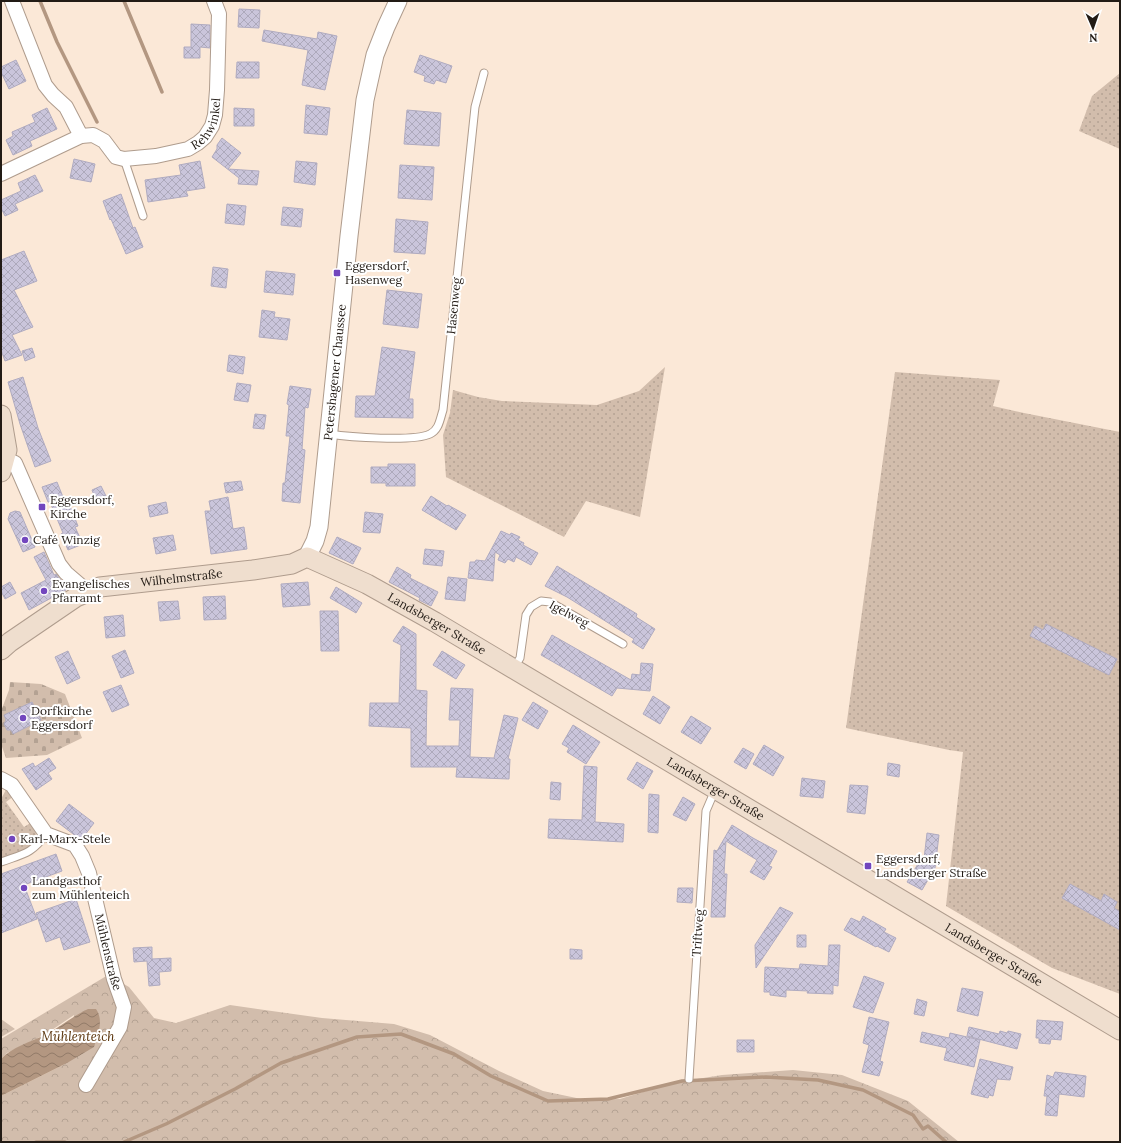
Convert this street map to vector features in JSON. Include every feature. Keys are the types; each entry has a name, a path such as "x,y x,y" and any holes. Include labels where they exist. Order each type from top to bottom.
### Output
{"main road":[{"path":"1,415 7,450 3,466"},
{"name":"Wilhelmstraße","path":"1,650 10,642 76,596 100,587 253,570 292,564 307,557"},
{"name":"Landsberger Straße","path":"307,557 367,584 435,622 1120,1030"}],"street":[{"path":"12,1 45,85 53,95 66,106 81,136"},
{"name":"Rehwinkel","path":"124,159 156,156 188,149 205,137 212,126 215,115 217,90 219,14 214,1"},
{"name":"Petershagener Chaussee","path":"307,557 315,541 319,527 348,242 365,100 375,55 383,33 398,1"},
{"path":"1,174 81,136 93,135 104,141 116,157 124,159"},
{"path":"3,466 15,463 59,564 66,573 88,591"},
{"path":"1,779 12,785 46,834"},
{"name":"Mühlenstraße","path":"46,834 75,845 82,856 89,873 114,979 124,1007 120,1027 86,1085"}],"lane":[{"name":"Hasenweg","path":"329,434 415,438 431,434 437,428 443,410 476,107 484,73"},
{"path":"124,159 143,216"},
{"name":"Igelweg","path":"514,669 520,658 526,615 531,607 541,601 550,602 623,644"},
{"name":"Triftweg","path":"689,1079 706,812 716,788"},
{"path":"1,862 30,852 39,845 46,834"}],"green space":[{"path":"1120,73 1120,149 1079,131 1092,96"},
{"path":"665,367 640,517 586,501 564,537 446,477 443,435 450,413 453,390 478,397 502,401 597,405 639,391"},
{"path":"895,372 1000,380 993,406 1120,432 1120,994 1052,968 946,906 963,752 846,728"},
{"path":"10,682 41,684 65,694 82,738 47,755 6,758 1,744 1,711 9,690"},
{"path":"7,788 14,796 6,802 24,827 32,822 36,837 28,848 1,859 1,799"},
{"path":"108,975 129,987 154,1018 176,1023 230,1005 322,1018 394,1024 430,1035 499,1071 543,1091 586,1100 620,1099 672,1083 722,1075 793,1070 842,1075 908,1101 959,1142 1,1142 1,1096 67,1063 74,1015 46,1034 7,1053 1,1059 1,1039"},
{"path":"1,1019 15,1029 1,1037"}],"water":[{"name":"Mühlenteich","path":"88,1009 96,1009 100,1018 100,1028 94,1047 67,1063 1,1096 1,1059 5,1055 10,1051 56,1029"}],"building":[{"path":"239,9 260,10 259,28 238,27"},
{"path":"191,24 210,25 210,48 200,47 200,58 184,58 184,47 191,47"},
{"path":"264,30 317,39 318,32 337,36 325,90 302,85 308,50 262,41"},
{"path":"420,55 452,66 446,83 436,80 434,84 424,81 425,76 414,72"},
{"path":"16,60 26,81 9,89 1,72 1,67"},
{"path":"237,62 259,62 259,78 236,78"},
{"path":"306,105 330,108 327,135 304,133"},
{"path":"47,108 57,129 30,141 32,146 13,155 6,140 13,136 12,132 35,122 32,115"},
{"path":"234,108 254,109 254,126 234,126"},
{"path":"407,110 441,113 439,146 404,144"},
{"path":"222,138 241,153 228,169 259,171 257,185 238,184 239,178 212,157"},
{"path":"74,159 95,164 91,182 70,178"},
{"path":"200,161 205,188 186,191 188,196 148,202 145,180 181,175 179,165"},
{"path":"296,161 317,163 315,185 294,182"},
{"path":"400,165 434,167 432,200 398,198"},
{"path":"35,175 43,191 15,204 18,210 5,216 1,208 1,200 21,191 18,183"},
{"path":"121,194 133,228 135,227 143,247 126,254 103,201"},
{"path":"227,204 246,206 244,225 225,223"},
{"path":"283,207 303,209 301,227 281,225"},
{"path":"396,219 428,222 425,254 394,252"},
{"path":"24,251 37,281 14,290 33,327 12,335 22,355 5,361 1,350 1,260"},
{"path":"213,267 228,269 226,288 211,286"},
{"path":"266,271 295,274 293,295 264,292"},
{"path":"387,290 422,294 418,328 383,324"},
{"path":"262,310 275,312 274,317 290,319 287,340 259,337"},
{"path":"382,347 415,352 409,399 413,399 413,418 355,417 356,396 375,396"},
{"path":"32,348 35,357 25,361 22,351"},
{"path":"229,355 245,357 243,374 227,371"},
{"path":"23,377 38,428 51,461 35,467 20,424 8,382"},
{"path":"237,383 251,385 248,402 234,400"},
{"path":"290,386 311,389 308,408 305,407 302,449 305,450 300,503 282,501 283,483 285,483 290,436 286,436 289,405 287,404"},
{"path":"255,414 266,415 264,429 253,428"},
{"path":"388,464 415,464 415,486 386,486 386,483 371,483 371,467 388,467"},
{"path":"241,481 243,490 226,493 224,483"},
{"path":"57,482 67,507 70,506 78,526 75,527 83,544 68,550 61,534 63,533 42,487"},
{"path":"101,486 106,496 96,500 92,490"},
{"path":"431,496 466,515 456,530 422,510"},
{"path":"228,497 233,529 244,527 247,549 211,554 205,511 211,511 209,501"},
{"path":"166,502 168,513 150,517 148,506"},
{"path":"15,511 20,512 35,547 23,552 8,519 10,513"},
{"path":"365,512 383,514 380,533 363,532"},
{"path":"501,531 520,537 518,540 524,543 523,545 538,553 531,565 516,557 514,562 508,559 505,563 498,560 500,555 495,552 493,581 468,578 470,562 475,562 476,560 485,561"},
{"path":"173,535 176,550 156,554 153,538"},
{"path":"337,537 361,548 353,564 329,553"},
{"path":"425,549 444,551 442,566 423,564"},
{"path":"44,552 54,575 56,574 60,579 66,590 29,610 21,593 46,580 34,557"},
{"path":"557,566 637,614 636,617 655,629 643,649 632,642 634,639 567,597 545,586"},
{"path":"397,567 411,575 410,578 438,592 431,606 419,600 420,598 389,582"},
{"path":"448,577 467,579 465,601 445,599"},
{"path":"10,582 16,593 5,599 1,591 1,587"},
{"path":"308,582 310,605 283,607 281,584"},
{"path":"336,587 362,603 356,613 330,598"},
{"path":"225,596 226,619 204,620 203,597"},
{"path":"178,601 180,619 160,621 158,602"},
{"path":"320,611 338,611 339,651 321,651"},
{"path":"123,615 125,636 106,638 104,617"},
{"path":"1046,624 1117,659 1109,675 1030,636 1035,626 1043,630"},
{"path":"403,626 416,634 416,690 427,691 426,746 459,746 460,720 449,720 451,688 473,689 470,757 494,758 504,715 518,718 508,759 510,759 509,779 456,777 457,767 411,767 411,728 369,726 370,703 399,703 401,645 393,641"},
{"path":"552,635 631,680 632,674 640,675 641,663 653,664 650,691 617,688 612,696 541,655"},
{"path":"125,650 134,673 121,678 112,656"},
{"path":"68,651 80,678 67,684 55,657"},
{"path":"442,651 465,665 456,679 433,665"},
{"path":"121,685 129,705 112,712 103,692"},
{"path":"653,696 670,707 660,724 643,714"},
{"name":"Dorfkirche Eggersdorf","path":"32,702 41,720 13,734 11,730 7,730 4,724 6,720 4,715"},
{"path":"533,702 548,711 538,729 522,720"},
{"path":"691,716 711,728 701,744 681,732"},
{"path":"573,725 600,742 586,764 567,752 569,748 562,744"},
{"path":"764,745 784,757 773,776 753,764"},
{"path":"743,748 754,754 746,769 734,762"},
{"path":"49,758 56,768 48,773 52,779 36,790 22,769 33,763 35,767"},
{"path":"637,762 653,771 643,789 627,779"},
{"path":"888,763 900,765 899,777 887,775"},
{"path":"584,766 597,767 595,822 624,824 623,842 548,838 549,819 582,820"},
{"path":"802,778 825,781 823,798 800,796"},
{"path":"551,782 561,783 560,800 550,799"},
{"path":"850,785 868,786 865,814 847,812"},
{"path":"649,794 659,795 658,833 648,832"},
{"path":"683,797 695,804 686,821 673,815"},
{"path":"69,804 94,823 81,840 56,821"},
{"path":"732,825 777,851 769,866 772,867 764,880 750,872 757,860 726,841 724,874 727,874 725,917 711,917 714,850 717,851"},
{"path":"927,833 939,835 935,868 922,890 907,882 921,859 924,859"},
{"path":"56,854 62,871 24,885 37,919 1,933 1,874"},
{"path":"1070,884 1101,901 1104,894 1117,902 1114,908 1120,912 1120,930 1062,898"},
{"path":"678,888 693,888 692,903 677,902"},
{"path":"76,899 90,942 64,950 60,937 46,942 36,913"},
{"path":"780,907 793,913 756,968 755,945"},
{"path":"863,916 886,929 884,932 896,938 889,952 877,946 876,947 844,930 851,918 860,922"},
{"path":"797,935 806,935 806,947 797,947"},
{"path":"829,945 840,945 838,986 833,985 833,994 807,993 808,991 786,990 786,997 770,995 770,992 764,992 765,967 799,969 800,964 828,966"},
{"path":"152,947 152,959 171,958 171,971 159,972 160,985 149,986 147,961 134,962 133,948"},
{"path":"570,949 582,950 582,959 570,959"},
{"path":"864,976 884,983 873,1013 853,1007"},
{"path":"962,988 983,992 978,1016 957,1011"},
{"path":"917,999 927,1002 924,1016 914,1014"},
{"path":"869,1017 889,1022 880,1061 883,1062 879,1076 862,1072 869,1045 863,1043"},
{"path":"1037,1020 1063,1022 1061,1040 1051,1039 1050,1044 1039,1043 1039,1038 1036,1038"},
{"path":"969,1027 999,1034 1000,1031 1007,1033 1008,1031 1021,1034 1017,1049 967,1036"},
{"path":"922,1032 949,1038 950,1033 980,1040 974,1067 944,1060 947,1048 920,1042"},
{"path":"737,1040 754,1040 754,1052 737,1052"},
{"path":"980,1059 1013,1067 1010,1080 997,1079 993,1096 989,1095 988,1098 971,1094"},
{"path":"1055,1072 1086,1076 1084,1097 1059,1094 1057,1116 1045,1115 1047,1096 1044,1096 1047,1075 1053,1077"}],"waterway":[{"path":"40,1 57,42 97,122"},
{"path":"124,1 162,92"},
{"path":"124,1142 166,1124 235,1089 281,1063 357,1037 401,1034 454,1054 491,1076 548,1101 608,1099 682,1081 766,1077 818,1080 863,1090 913,1115 923,1129 928,1126 946,1142"},
{"path":"36,1142 65,1142"}],"place":[{"name":"Eggersdorf, Hasenweg","path":"337,273"},
{"name":"Eggersdorf, Kirche","path":"42,507"},
{"name":"Café Winzig","path":"25,540"},
{"name":"Evangelisches Pfarramt","path":"44,591"},
{"name":"Dorfkirche Eggersdorf","path":"23,718"},
{"name":"Karl-Marx-Stele","path":"12,839"},
{"name":"Eggersdorf, Landsberger Straße","path":"868,866"},
{"name":"Landgasthof zum Mühlenteich","path":"24,888"}]}
